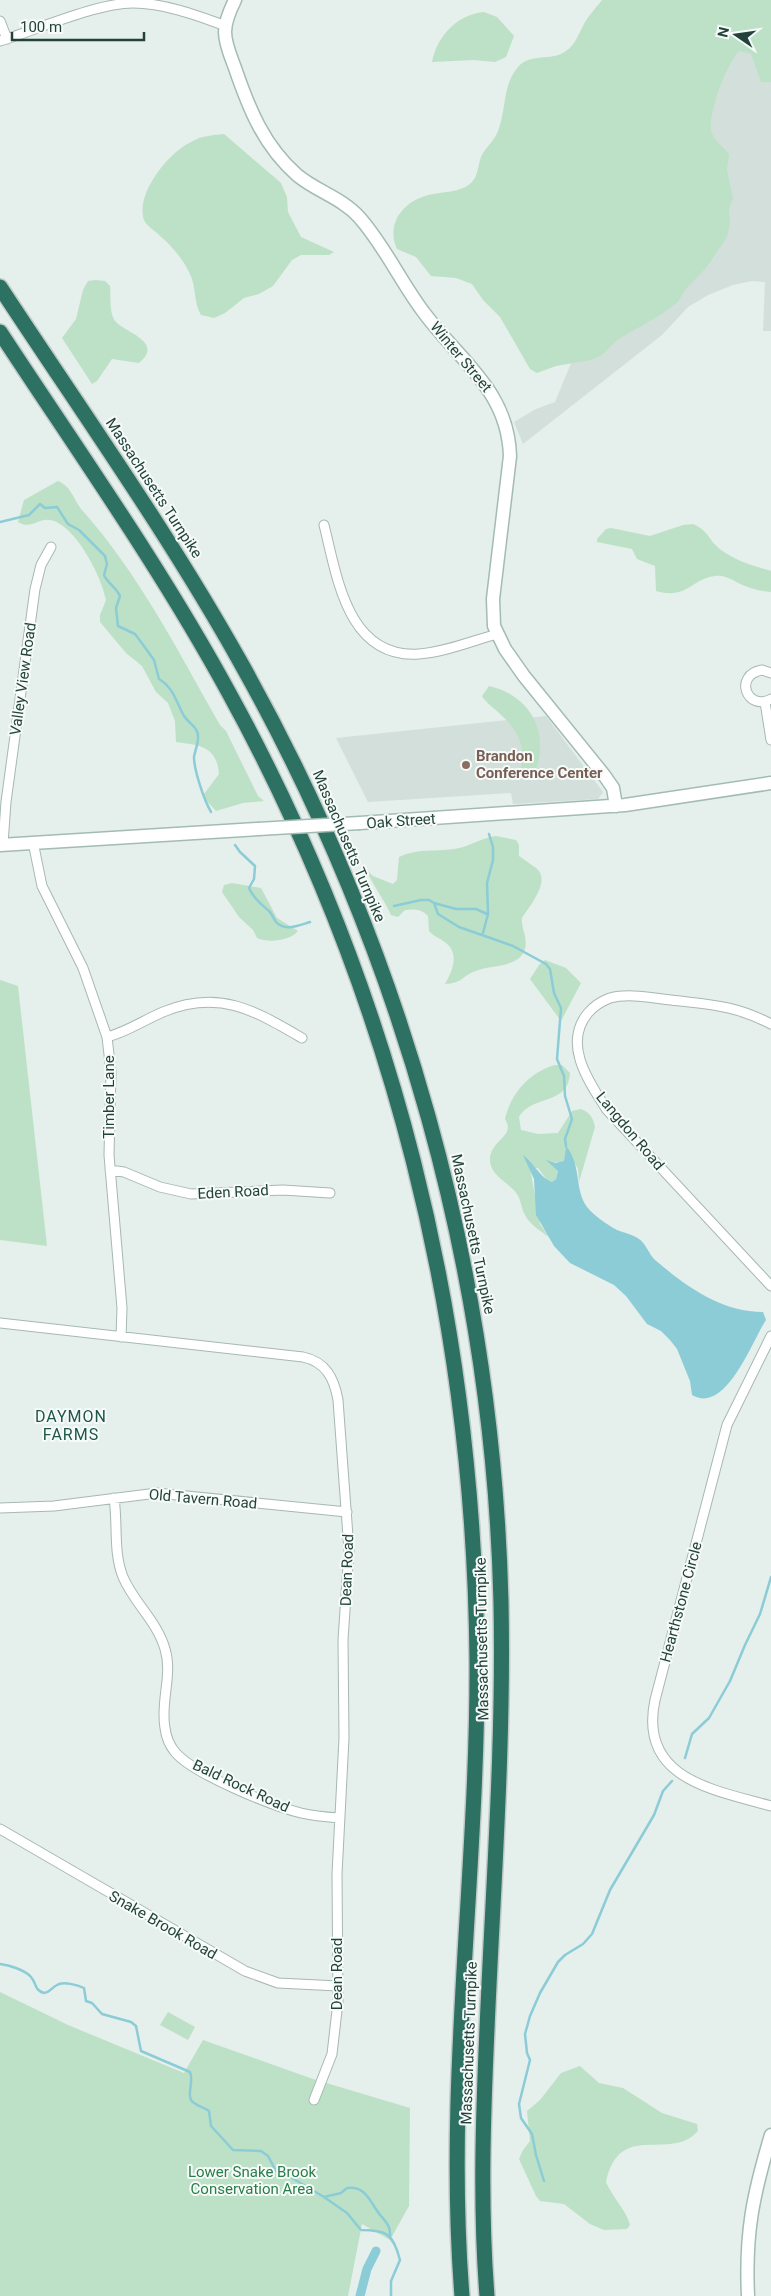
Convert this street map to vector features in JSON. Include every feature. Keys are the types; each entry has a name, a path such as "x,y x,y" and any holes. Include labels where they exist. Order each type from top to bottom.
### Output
{"highway":[{"name":"Massachusetts Turnpike","path":"0,287 199,591 256,690 304,785 344,875 380,966 421,1090 444,1177 465,1273 479,1354 490,1443 500,1575 501,1696 482,2154 487,2296"},
{"name":"Massachusetts Turnpike","path":"0,332 183,611 231,696 276,783 316,872 364,994 394,1086 424,1204 446,1308 461,1405 470,1502 475,1591 476,1729 458,2152 462,2296"}],"street":[{"name":"Winter Street","path":"235,0 226,26 226,43 250,110 268,141 298,175 339,201 358,216 381,246 425,314 485,384 501,410 509,435 510,456 492,618 497,634 524,676 600,769 612,788 616,806"},
{"path":"0,21 4,40 120,4 149,4 226,26"},
{"path":"324,525 347,608 361,630 380,645 392,651 417,654 439,651 497,634"},
{"name":"Valley View Road","path":"2,844 6,802 36,589 42,565 51,547"},
{"path":"771,673 762,670 756,671 751,674 746,683 747,693 751,698 758,702 768,701 771,740"},
{"name":"Oak Street","path":"2,844 258,830 616,806 771,783"},
{"name":"Timber Lane","path":"33,842 42,886 86,975 107,1037 111,1072 108,1139 122,1308 121,1337"},
{"name":"Langdon Road","path":"771,1024 732,1008 618,997 600,1003 591,1010 579,1028 577,1039 580,1062 607,1110 771,1286"},
{"path":"107,1037 130,1030 169,1010 186,1004 209,1001 251,1010 302,1038"},
{"name":"Eden Road","path":"110,1170 124,1172 160,1187 191,1194 226,1194 283,1190 330,1193"},
{"name":"Dean Road","path":"0,1323 302,1358 324,1367 332,1378 336,1392 347,1512 349,1564 343,1640 344,1738 337,1888 338,2016 332,2054 314,2100"},
{"name":"Hearthstone Circle","path":"771,1336 727,1425 655,1700 652,1720 654,1737 661,1754 679,1773 704,1787 771,1806"},
{"name":"Old Tavern Road","path":"0,1508 67,1505 143,1493 170,1494 347,1512"},
{"name":"Bald Rock Road","path":"114,1498 117,1553 121,1569 128,1587 157,1629 167,1657 168,1685 164,1720 167,1737 176,1752 211,1776 276,1805 301,1813 339,1818"},
{"name":"Snake Brook Road","path":"0,1829 251,1974 290,1985 338,1986"},
{"path":"748,2296 747,2236 749,2220 755,2189 771,2135"}],"shaded area":[{"path":"771,0 771,331 763,331 765,282 752,281 733,285 708,295 688,307 662,335 523,444 514,422 536,409 555,402 591,315 607,171"},
{"name":"Brandon Conference Center","path":"546,716 603,792 598,799 513,804 511,793 368,802 336,738"}],"green space":[{"path":"602,0 771,0 771,82 761,82 751,54 739,51 719,88 711,121 711,129 716,140 729,154 727,170 733,198 729,209 730,224 727,237 706,268 685,290 678,302 662,314 617,340 602,355 591,360 556,366 537,373 530,369 500,317 483,300 472,284 456,278 431,276 416,257 397,249 394,240 395,224 403,210 417,199 431,194 462,189 474,180 481,157 498,132 507,89 513,74 527,60 556,56 570,48 588,18"},
{"path":"484,12 497,17 514,36 506,57 495,62 474,60 432,62 439,44 450,28 466,17"},
{"path":"224,134 281,183 287,197 288,212 301,237 334,252 329,255 301,255 292,260 273,286 259,294 244,298 225,313 214,318 201,315 193,283 186,267 172,248 145,222 143,210 144,198 149,187 164,164 173,155 182,147 199,138"},
{"path":"88,281 105,281 110,286 111,309 115,321 140,338 145,343 147,349 146,356 139,363 112,359 97,381 92,384 62,338 76,319 83,290"},
{"path":"58,481 69,490 140,587 220,725 226,731 258,796 264,801 243,803 216,811 205,799 204,794 219,774 215,758 211,752 199,746 176,742 175,721 168,703 156,692 142,666 126,653 100,622 100,615 106,600 99,578 78,541 69,531 50,520 27,525 18,522 24,500"},
{"path":"693,524 706,533 717,547 727,554 745,563 771,571 771,592 753,589 719,576 707,578 675,593 656,591 655,566 637,559 632,549 597,542 597,539 606,529 611,528 650,536 683,525"},
{"path":"489,686 510,694 519,701 527,708 537,727 540,738 539,761 536,769 530,775 520,780 522,749 520,742 512,727 482,696"},
{"path":"496,836 516,840 519,845 519,856 536,868 542,879 534,901 522,918 526,941 525,949 522,955 510,963 479,970 458,981 445,984 454,958 450,947 429,931 428,916 423,912 405,910 398,917 391,915 366,869 373,876 393,884 397,880 399,857 419,851 459,848"},
{"path":"232,883 261,888 277,918 298,931 290,937 279,940 262,940 257,938 253,930 239,917 222,892 224,885"},
{"path":"545,960 566,968 581,983 561,1021 530,979 539,965"},
{"path":"0,980 18,986 47,1246 0,1240"},
{"path":"555,1065 562,1065 570,1073 568,1083 563,1091 557,1095 525,1110 519,1117 521,1130 538,1134 558,1133 572,1111 581,1109 591,1116 595,1127 579,1182 578,1169 566,1147 564,1161 560,1163 548,1161 558,1170 556,1179 552,1182 547,1180 538,1168 530,1168 540,1224 549,1237 529,1220 524,1213 517,1194 493,1170 490,1158 495,1146 508,1130 505,1119 517,1092 537,1073"},
{"name":"Lower Snake Brook Conservation Area","path":"0,1992 68,2025 184,2073 203,2040 313,2079 410,2108 409,2206 390,2240 362,2224 348,2296 0,2296"},
{"path":"168,2012 195,2027 188,2040 160,2025"},
{"path":"580,2066 599,2083 623,2088 662,2113 697,2124 698,2131 686,2140 673,2144 634,2147 622,2152 613,2163 606,2182 628,2220 630,2225 627,2229 604,2230 590,2224 564,2204 540,2201 519,2159 530,2141 527,2111 540,2100 561,2073"}],"water":[{"path":"566,1146 574,1161 583,1200 587,1207 605,1223 639,1239 655,1260 704,1296 732,1308 763,1312 766,1320 745,1358 727,1386 716,1395 704,1398 692,1395 690,1381 677,1349 670,1340 661,1331 647,1324 626,1296 614,1285 570,1263 554,1246 536,1215 534,1179 523,1155 544,1177 552,1182 556,1179 558,1171 546,1160 556,1163 564,1161"}],"waterway":[{"path":"0,522 29,515 40,504 45,508 57,507 68,524 79,530 105,556 107,564 104,575 120,596 116,608 118,626 135,634 154,660 159,679 171,691 184,716 197,731 198,740 194,763 205,800 211,812"},
{"path":"483,933 488,914 487,883 493,860 493,847 489,834"},
{"path":"235,845 255,866 254,879 249,888 251,892 270,912 276,922 284,927 310,922"},
{"path":"394,906 429,900 434,903 438,914 459,927 513,946 546,964 550,969 554,993 561,1008 557,1059 564,1076 565,1096 572,1119 565,1139 566,1146"},
{"path":"434,903 456,909 476,909 487,914"},
{"path":"685,1758 692,1734 709,1718 730,1681 760,1614 771,1577"},
{"path":"544,2181 532,2134 521,2118 519,2104 530,2060 527,2053 525,2034 530,2016 540,1993 558,1962 565,1955 583,1944 592,1934 610,1890 654,1815 663,1791 672,1781"},
{"path":"0,1964 25,1972 31,1977 37,1988 44,1993 63,1983 84,1988 86,2001 92,2003 102,2014 131,2022 136,2026 141,2051 190,2072 191,2100 209,2111 211,2126 233,2150 261,2151 268,2156 276,2171 282,2172 324,2197 347,2213 361,2230 377,2231 387,2235 394,2244 400,2260 391,2281 391,2296"},
{"path":"324,2197 341,2193 347,2188 354,2188 364,2193 387,2223 390,2237"},
{"path":"360,2296 367,2269 376,2251"}],"place":[{"name":"Brandon Conference Center","path":"466,765"}],"district":[{"name":"DAYMON FARMS","path":"71,1425"}]}
